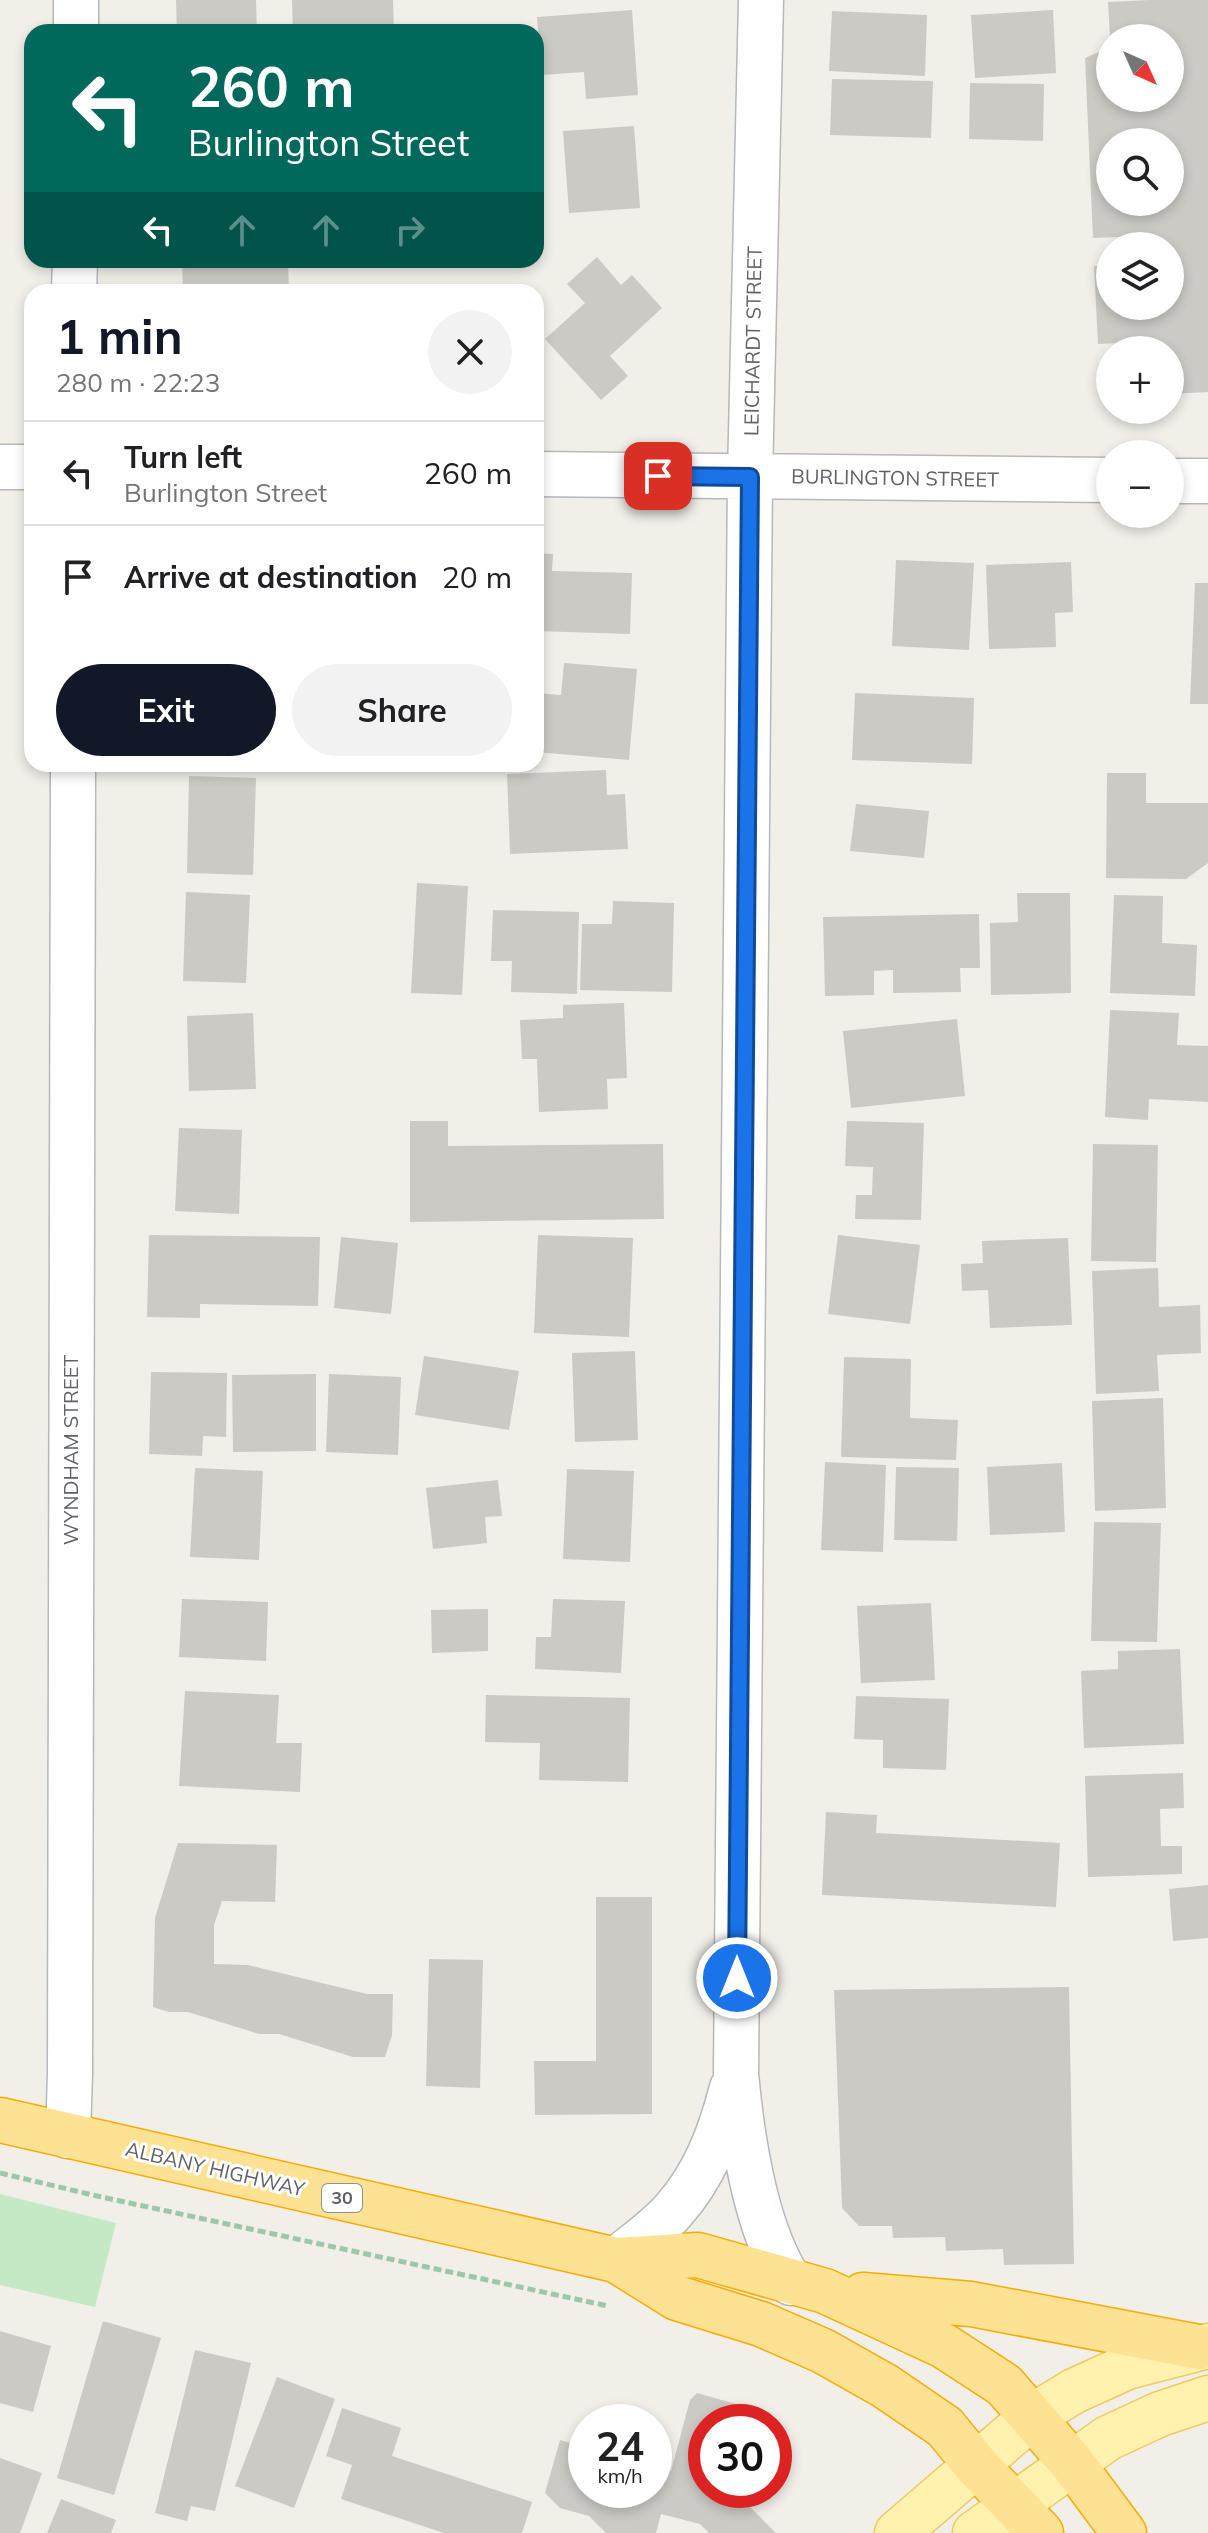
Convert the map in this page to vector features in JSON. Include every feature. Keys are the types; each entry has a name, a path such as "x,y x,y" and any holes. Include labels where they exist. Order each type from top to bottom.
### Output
{"highway":[{"name":"ALBANY HIGHWAY","path":"0,2120 616,2260"},
{"name":"30","path":"616,2260 698,2255 808,2287 944,2346 995,2377 1033,2416 1124,2533"},
{"name":"30","path":"616,2260 677,2298 761,2324 823,2351 885,2386 945,2427 976,2465 1027,2518"},
{"path":"808,2287 971,2304 1204,2347"}],"main road":[{"path":"897,2533 1033,2416 1074,2391 1127,2367 1204,2347"},
{"path":"975,2533 1027,2518 1072,2463 1124,2429 1208,2398"}],"street":[{"path":"76,0 76,24"},
{"name":"LEICHARDT STREET","path":"761,0 750,477 736,2074 740,2115 755,2192 771,2245 808,2287"},
{"path":"0,467 24,467"},
{"name":"BURLINGTON STREET","path":"544,474 1096,480"},
{"path":"1184,481 1208,481"},
{"name":"WYNDHAM STREET","path":"68,2136 73,772"},
{"name":"LEICHARDT STREET","path":"616,2260 672,2213 692,2186 712,2153 736,2074"}],"path":[{"path":"0,2173 616,2308"}],"green space":[{"path":"0,2194 116,2223 95,2307 0,2285"}],"building":[{"path":"176,0 256,0 257,24 177,24"},
{"path":"292,0 393,0 394,24 293,24"},
{"path":"1208,0 1208,392 1184,393 1184,336 1098,336 1097,320 1184,320 1184,232 1096,232 1096,238 1093,238 1085,58 1096,53 1096,112 1184,112 1184,24 1109,24 1108,2"},
{"path":"632,10 638,95 586,99 584,72 544,75 544,24 538,24 537,17"},
{"path":"1053,10 1056,73 975,78 971,15"},
{"path":"832,11 927,15 925,76 829,71"},
{"path":"832,79 933,81 931,138 830,135"},
{"path":"970,83 1044,84 1043,141 969,139"},
{"path":"634,126 640,208 569,213 563,131"},
{"path":"597,257 621,285 632,275 662,308 610,356 628,376 601,400 545,339 585,303 567,284"},
{"path":"182,268 288,268 289,284 183,284"},
{"path":"544,553 553,554 552,571 632,573 630,634 544,631"},
{"path":"896,560 974,563 969,650 892,646"},
{"path":"1071,562 1073,612 1055,613 1056,647 989,649 986,565"},
{"path":"1195,583 1208,583 1208,704 1190,704"},
{"path":"564,663 637,669 629,760 544,753 544,694 561,695"},
{"path":"855,693 974,698 972,764 852,760"},
{"path":"606,770 607,795 625,794 628,849 510,854 507,774"},
{"path":"1107,773 1146,773 1146,803 1208,803 1208,863 1186,879 1106,878"},
{"path":"189,776 256,778 253,875 187,873"},
{"path":"856,804 929,811 924,858 850,851"},
{"path":"417,883 468,886 462,995 411,993"},
{"path":"186,892 250,895 246,983 183,981"},
{"path":"1017,893 1070,893 1071,993 991,995 990,923 1018,922"},
{"path":"1114,895 1163,896 1162,943 1197,945 1195,996 1110,993"},
{"path":"613,901 674,903 672,992 580,990 582,924 612,924"},
{"path":"493,910 579,912 577,994 511,992 512,961 491,961"},
{"path":"979,914 980,968 960,968 961,992 893,993 893,970 874,971 874,995 825,996 823,917"},
{"path":"624,1003 627,1078 607,1079 608,1109 539,1112 537,1059 522,1059 520,1020 563,1018 563,1005"},
{"path":"1110,1010 1179,1013 1177,1045 1208,1046 1208,1102 1149,1099 1148,1120 1105,1117"},
{"path":"253,1013 256,1089 189,1091 187,1016"},
{"path":"957,1019 965,1096 851,1108 843,1031"},
{"path":"410,1121 448,1121 448,1146 663,1144 664,1219 410,1222"},
{"path":"847,1121 924,1123 921,1220 855,1219 856,1195 872,1195 873,1167 845,1166"},
{"path":"179,1128 242,1130 239,1214 175,1211"},
{"path":"1093,1144 1158,1145 1156,1262 1091,1261"},
{"path":"149,1235 320,1237 318,1306 200,1304 200,1318 147,1317"},
{"path":"538,1235 633,1238 629,1337 534,1333"},
{"path":"838,1235 920,1245 910,1324 828,1314"},
{"path":"341,1237 398,1243 391,1314 334,1308"},
{"path":"1068,1238 1072,1325 990,1328 988,1290 962,1291 961,1264 983,1263 982,1241"},
{"path":"1158,1268 1159,1307 1200,1305 1201,1353 1157,1355 1159,1391 1096,1394 1092,1271"},
{"path":"635,1351 638,1440 575,1442 572,1353"},
{"path":"424,1356 519,1371 509,1430 415,1415"},
{"path":"844,1357 911,1359 910,1418 958,1420 956,1460 841,1457"},
{"path":"151,1372 227,1373 226,1437 203,1436 202,1456 149,1454"},
{"path":"316,1374 316,1451 233,1452 232,1375"},
{"path":"329,1374 401,1377 398,1455 326,1452"},
{"path":"1163,1398 1166,1508 1095,1511 1092,1401"},
{"path":"825,1462 886,1465 883,1552 821,1550"},
{"path":"1062,1463 1065,1532 990,1535 987,1467"},
{"path":"896,1467 959,1468 957,1541 894,1540"},
{"path":"195,1468 263,1471 259,1560 190,1557"},
{"path":"567,1469 634,1471 630,1562 563,1559"},
{"path":"498,1480 502,1516 485,1517 487,1543 433,1549 426,1488"},
{"path":"1094,1522 1161,1523 1157,1642 1091,1641"},
{"path":"182,1599 268,1602 266,1661 179,1657"},
{"path":"553,1599 625,1601 621,1673 535,1669 536,1637 551,1637"},
{"path":"931,1603 935,1680 861,1683 857,1606"},
{"path":"488,1609 488,1651 432,1653 431,1610"},
{"path":"1180,1649 1184,1744 1084,1748 1081,1671 1118,1669 1118,1651"},
{"path":"185,1691 279,1695 276,1743 302,1743 300,1792 179,1786"},
{"path":"486,1695 630,1698 628,1782 539,1780 540,1743 485,1742"},
{"path":"856,1696 949,1699 946,1770 883,1768 883,1740 854,1739"},
{"path":"1183,1773 1184,1808 1160,1809 1161,1846 1182,1846 1182,1874 1088,1877 1085,1776"},
{"path":"826,1812 877,1815 876,1833 1060,1843 1056,1907 822,1895"},
{"path":"178,1843 277,1845 275,1902 222,1901 214,1925 214,1964 248,1965 367,1994 393,1994 392,2035 385,2057 353,2057 279,2034 259,2034 188,2012 169,2012 153,2007 155,1918"},
{"path":"1208,1885 1208,1938 1173,1941 1169,1889"},
{"path":"596,1897 652,1897 652,2114 535,2115 534,2061 596,2061"},
{"path":"429,1959 483,1960 480,2088 426,2086"},
{"path":"1069,1987 1074,2264 1004,2265 1003,2249 946,2251 945,2237 893,2238 892,2226 859,2226 842,2208 834,1990"},
{"path":"103,2321 161,2338 114,2495 57,2478"},
{"path":"0,2331 51,2346 33,2412 0,2403"},
{"path":"195,2350 251,2363 215,2511 191,2506 187,2521 155,2513"},
{"path":"277,2377 335,2399 294,2508 235,2486"},
{"path":"697,2393 736,2404 689,2404"},
{"path":"688,2407 688,2508 751,2508 776,2533 709,2533 700,2524 661,2514 656,2533 606,2533 589,2516 560,2508 545,2493 560,2440 568,2442 568,2508 672,2508 672,2467"},
{"path":"342,2408 401,2428 392,2456 532,2502 522,2533 444,2533 341,2499 352,2465 326,2456"},
{"path":"0,2458 42,2473 20,2533 0,2533"},
{"path":"61,2499 116,2520 111,2533 47,2533"}],"route":[{"path":"658,476 750,477 737,1978"}]}
